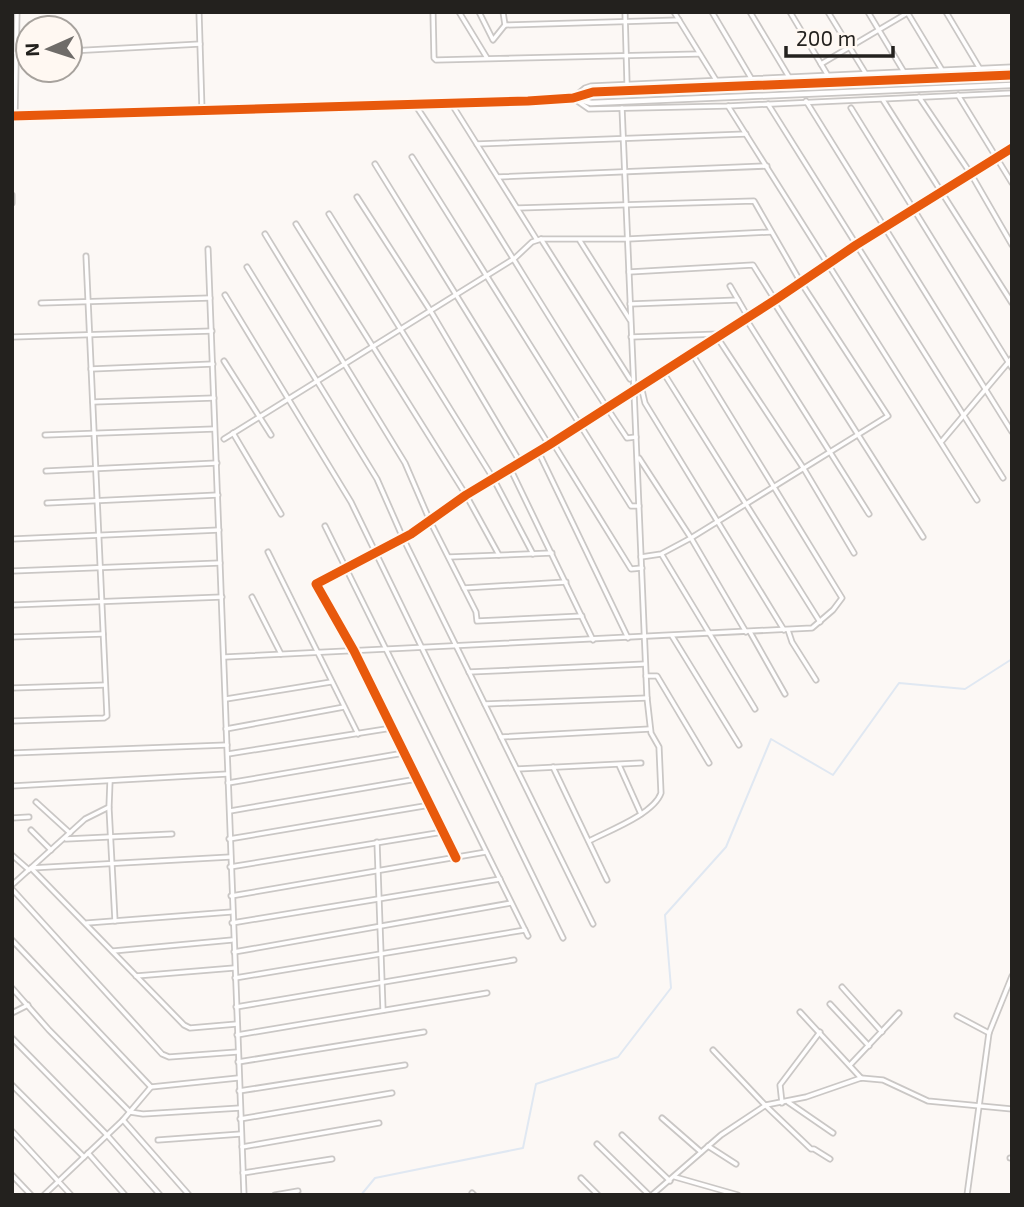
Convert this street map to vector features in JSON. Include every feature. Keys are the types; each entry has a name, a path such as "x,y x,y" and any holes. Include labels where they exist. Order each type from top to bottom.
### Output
{"street":[{"path":"199,12 202,111"},
{"path":"433,12 436,60 699,54"},
{"path":"459,12 487,59"},
{"path":"479,12 494,40 505,25 503,12"},
{"path":"625,12 627,83"},
{"path":"674,12 716,80"},
{"path":"712,12 751,78"},
{"path":"750,12 789,76"},
{"path":"790,12 827,75"},
{"path":"828,12 866,74"},
{"path":"868,12 904,72"},
{"path":"946,12 980,69"},
{"path":"821,64 907,13 942,70"},
{"path":"505,25 679,20"},
{"path":"84,50 200,44"},
{"path":"573,98 588,86 627,83 1012,68"},
{"path":"15,84 13,116 573,98 593,93 1012,75"},
{"path":"573,98 591,103 1012,85"},
{"path":"573,98 589,108 622,108 1012,93"},
{"path":"958,95 1012,183"},
{"path":"919,97 971,174 1012,245"},
{"path":"883,100 1012,303"},
{"path":"806,101 1012,432"},
{"path":"414,103 515,258 607,408 627,438 636,437"},
{"path":"451,103 632,382"},
{"path":"768,104 1003,478"},
{"path":"728,106 977,500"},
{"path":"589,841 641,814 660,798 662,793 659,747 650,730 647,698 622,108"},
{"path":"851,108 1010,360 1012,368"},
{"path":"477,144 746,134"},
{"path":"456,858 354,651 316,584 403,538 856,245 1012,148"},
{"path":"412,157 631,506 639,506"},
{"path":"375,164 631,569 642,568"},
{"path":"498,177 767,166"},
{"path":"12,195 12,203"},
{"path":"357,197 430,310 520,461"},
{"path":"518,208 754,201 800,281 888,416 691,538 661,554 641,557"},
{"path":"329,214 493,478 533,554"},
{"path":"296,223 466,495 499,555"},
{"path":"224,439 515,258 532,242 771,232"},
{"path":"265,233 405,463 430,521 476,612 477,621 582,616"},
{"path":"579,240 631,322"},
{"path":"208,248 244,1195"},
{"path":"12,721 106,717 86,256"},
{"path":"629,272 753,265 923,537"},
{"path":"247,267 377,479 403,538 593,924"},
{"path":"730,286 747,318 869,514"},
{"path":"225,295 351,502 563,938"},
{"path":"41,303 210,298"},
{"path":"630,304 738,300"},
{"path":"12,337 212,331"},
{"path":"631,337 720,335"},
{"path":"720,335 854,553"},
{"path":"225,657 813,628 842,598 691,352"},
{"path":"942,441 1010,360"},
{"path":"224,361 271,435"},
{"path":"91,369 213,364"},
{"path":"663,372 820,622"},
{"path":"641,386 645,403 816,680"},
{"path":"93,402 214,398"},
{"path":"45,435 215,429"},
{"path":"233,433 281,514"},
{"path":"538,451 628,638"},
{"path":"637,455 691,538 785,694"},
{"path":"46,471 217,463"},
{"path":"509,468 593,640"},
{"path":"47,503 218,495"},
{"path":"325,526 528,936"},
{"path":"12,539 219,530"},
{"path":"268,552 358,734"},
{"path":"448,557 552,553"},
{"path":"661,554 755,709"},
{"path":"12,571 221,563"},
{"path":"464,588 566,582"},
{"path":"12,605 222,597"},
{"path":"252,597 281,654"},
{"path":"12,637 103,634"},
{"path":"672,636 739,745"},
{"path":"469,672 646,664"},
{"path":"646,676 657,676 709,763"},
{"path":"226,699 332,682"},
{"path":"12,688 105,685"},
{"path":"484,704 647,698"},
{"path":"226,729 344,707"},
{"path":"227,754 392,728"},
{"path":"501,737 650,730"},
{"path":"12,753 227,745"},
{"path":"228,783 404,753"},
{"path":"619,764 641,814"},
{"path":"516,769 641,764"},
{"path":"553,767 607,880"},
{"path":"12,786 228,774"},
{"path":"229,811 417,779"},
{"path":"110,781 108,807 115,921"},
{"path":"36,802 70,833"},
{"path":"229,839 430,805"},
{"path":"108,807 86,818 12,887 103,991 165,1056 238,1052"},
{"path":"12,818 29,817"},
{"path":"30,830 51,850"},
{"path":"230,867 443,832"},
{"path":"64,839 172,834"},
{"path":"377,842 383,1010"},
{"path":"231,896 486,852"},
{"path":"12,855 87,923 184,1025 190,1028 237,1024"},
{"path":"30,869 230,857"},
{"path":"232,923 500,879"},
{"path":"234,952 512,903"},
{"path":"87,923 232,912"},
{"path":"235,978 525,930"},
{"path":"113,951 233,939"},
{"path":"12,940 151,1087"},
{"path":"236,1007 514,960"},
{"path":"136,976 234,968"},
{"path":"967,1195 989,1033 1012,976"},
{"path":"842,987 882,1032"},
{"path":"12,988 130,1112 143,1114 240,1108"},
{"path":"237,1035 487,993"},
{"path":"830,1004 869,1046"},
{"path":"12,1013 27,1005"},
{"path":"800,1012 861,1078"},
{"path":"850,1065 899,1013"},
{"path":"957,1016 989,1033"},
{"path":"238,1062 424,1032"},
{"path":"782,1103 780,1085 820,1032"},
{"path":"12,1038 107,1135 160,1195"},
{"path":"713,1051 808,1146 830,1159"},
{"path":"239,1091 405,1065"},
{"path":"44,1195 123,1120 151,1087 239,1078"},
{"path":"597,1144 651,1195 673,1179 708,1146 765,1105 788,1102 861,1078 883,1080 928,1101 978,1108 1012,1109"},
{"path":"12,1085 84,1157"},
{"path":"240,1119 392,1093"},
{"path":"788,1102 833,1133"},
{"path":"662,1118 701,1153"},
{"path":"123,1120 189,1195"},
{"path":"242,1147 379,1123"},
{"path":"12,1131 71,1195"},
{"path":"158,1140 241,1134"},
{"path":"622,1135 673,1179 738,1195"},
{"path":"708,1146 736,1164"},
{"path":"88,1153 125,1195"},
{"path":"243,1173 332,1159"},
{"path":"12,1175 31,1195"},
{"path":"581,1178 598,1195"},
{"path":"275,1195 298,1191"}],"waterway":[{"path":"361,1195 375,1178 523,1148 536,1084 618,1057 671,988 665,915 726,847 771,739 833,775 899,683 965,689 1012,659"}],"cycle path":[{"path":"12,116 528,101 573,98 593,92 1012,75"},
{"path":"456,858 354,651 316,584 411,534 466,495 549,445 856,245 1012,148"}]}
